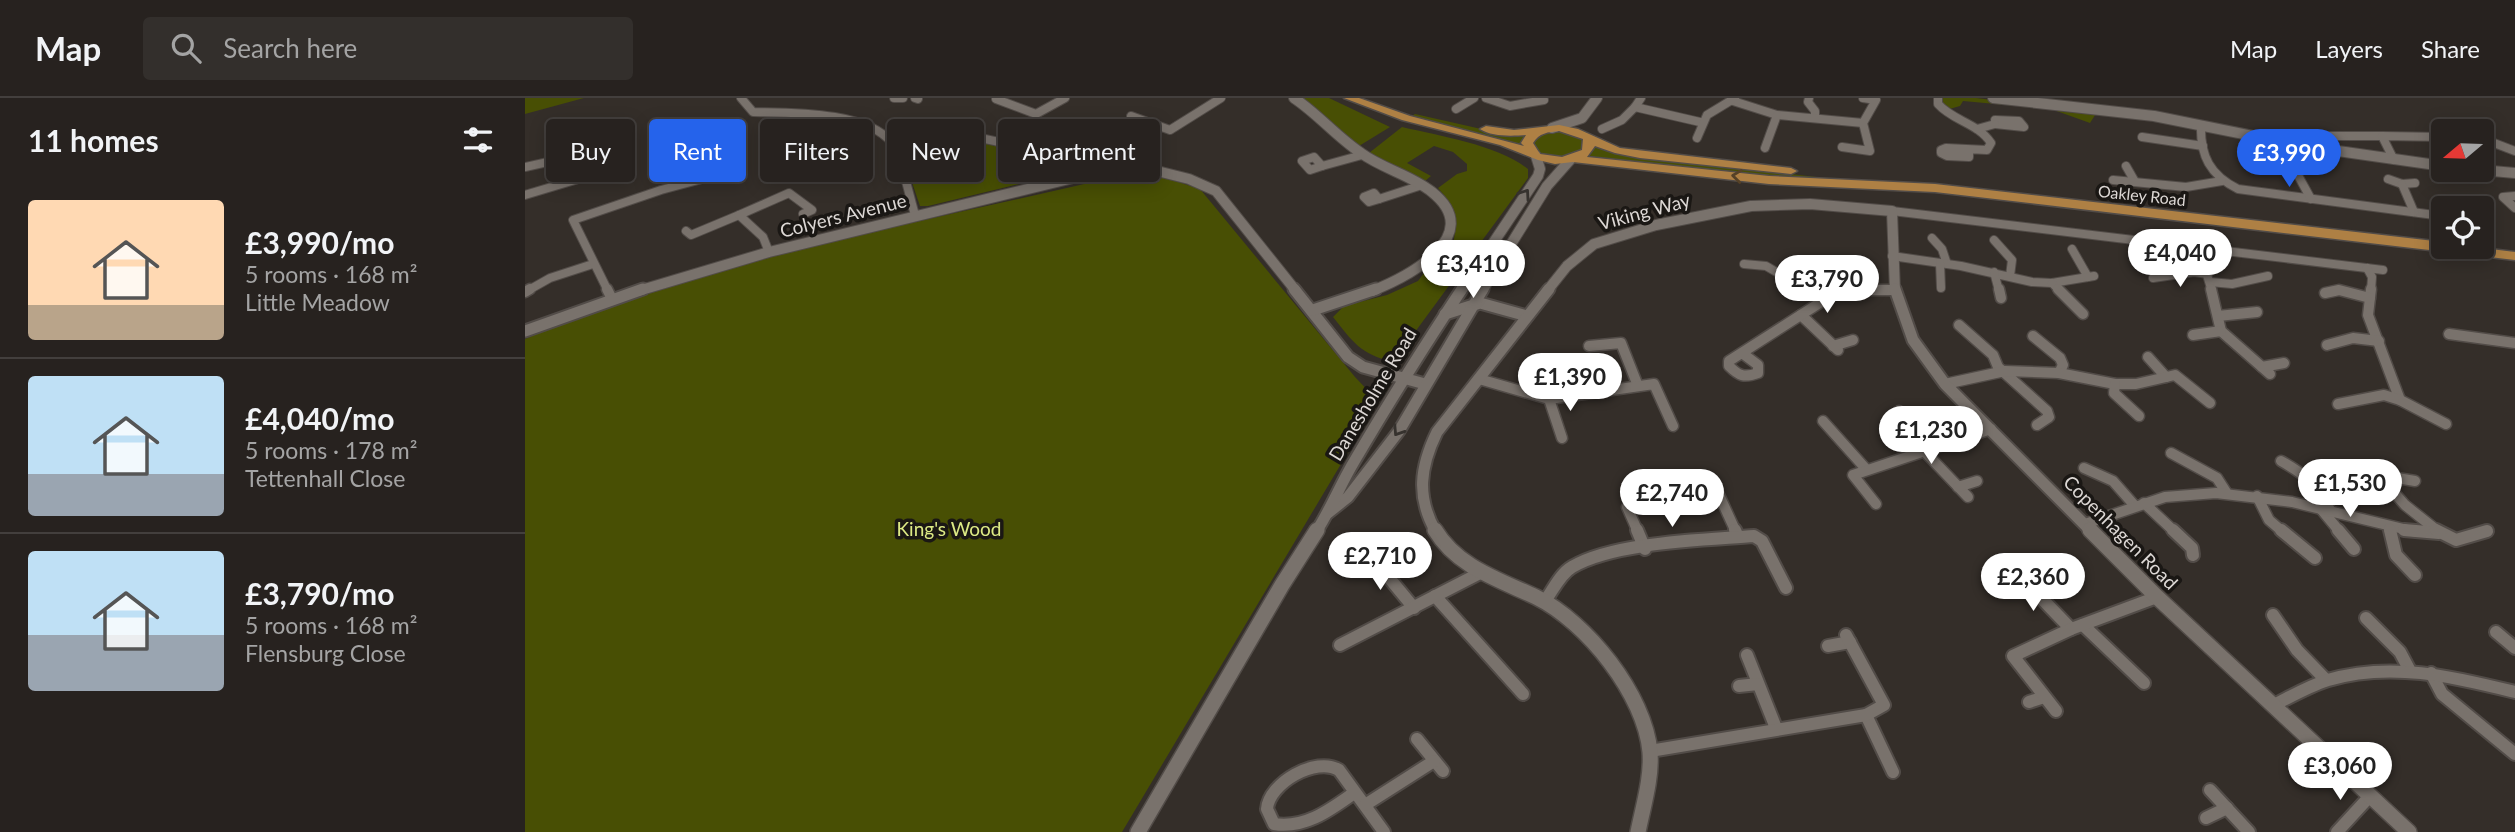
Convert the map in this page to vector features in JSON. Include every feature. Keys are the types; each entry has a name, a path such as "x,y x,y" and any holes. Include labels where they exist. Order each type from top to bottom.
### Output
{"main road":[{"path":"1349,98 1406,118 1504,143 1534,154"},
{"path":"1371,98 1480,127 1514,133 1552,128"},
{"name":"Oakley Road","path":"1552,128 1569,129 1618,151 1879,184 2431,244"},
{"path":"1534,154 1527,144 1533,134 1539,131"},
{"path":"1572,159 1590,148 1585,136"},
{"name":"Oakley Road","path":"1534,154 1552,160 1572,159 1769,180 1852,186 1879,184"},
{"name":"Oakley Road","path":"2494,253 2515,256"}],"street":[{"path":"741,98 753,112 779,111 844,119 887,136"},
{"path":"894,98 903,98"},
{"path":"1036,114 1065,98"},
{"path":"1170,130 1221,98"},
{"path":"1294,98 1362,155 1422,185 1439,199 1450,217 1446,239 1440,250 1418,269 1402,278 1313,310"},
{"path":"1456,109 1475,98"},
{"path":"1486,98 1510,106 1544,100"},
{"path":"1552,128 1581,118 1597,98"},
{"path":"1602,129 1622,120 1641,98"},
{"path":"1809,98 1808,102 1815,111 1815,117"},
{"path":"1842,147 1870,151 1863,123 1876,100 1863,98"},
{"path":"1938,98 1938,104 1944,111 1986,135 1991,146 1987,150 1969,151"},
{"path":"1993,98 2047,101 2105,109 2283,142 2431,165"},
{"path":"2105,109 2110,98"},
{"path":"996,99 1049,119"},
{"path":"1697,138 1700,122 1709,113 1734,100 1777,115 1863,123"},
{"path":"1635,107 1700,122"},
{"path":"1151,113 1135,117 1180,134"},
{"path":"1765,148 1777,115"},
{"path":"1581,118 1585,136"},
{"path":"1977,128 1995,124"},
{"path":"2201,125 2206,165 2222,181 2254,193 2431,214"},
{"path":"2313,132 2431,137"},
{"path":"2139,136 2203,146"},
{"path":"2382,136 2394,160"},
{"path":"2494,142 2511,152"},
{"name":"Danesholme Road","path":"1139,832 1282,585 1327,514 1336,492 1402,379 1459,290 1538,176 1540,169 1534,154"},
{"path":"525,167 579,155 587,157 590,167 585,177 525,195"},
{"path":"1323,167 1362,155"},
{"name":"Danesholme Road","path":"1327,514 1348,497 1399,431 1473,304 1547,186 1572,159"},
{"path":"2281,163 2294,168 2312,166"},
{"path":"2126,166 2134,180"},
{"path":"2294,168 2311,200"},
{"name":"Colyers Avenue","path":"525,331 612,299 769,252 1102,172 1150,170 1194,179 1216,191 1348,357 1363,367 1425,384"},
{"path":"2494,171 2515,173"},
{"path":"2388,179 2402,184 2415,183"},
{"path":"2113,180 2186,187 2222,181"},
{"path":"612,299 571,217 687,182"},
{"path":"905,182 915,215"},
{"path":"2402,184 2414,212"},
{"path":"1379,199 1422,185"},
{"path":"691,236 801,188"},
{"path":"789,193 812,210 803,214"},
{"path":"2489,193 2515,195"},
{"path":"2503,195 2515,208"},
{"name":"Viking Way","path":"1638,832 1650,751 1631,699 1608,657 1582,630 1545,601 1465,562 1441,536 1424,506 1419,488 1421,468 1429,445 1567,266 1594,244 1656,225 1771,204 1811,204 1892,211 2383,270"},
{"name":"Copenhagen Road","path":"1892,211 1895,290 1913,340 1945,384 2157,597 2409,832"},
{"path":"739,215 763,237 769,252"},
{"path":"1932,238 1942,249 1941,288"},
{"path":"1994,240 2013,261 2014,267 2010,276"},
{"path":"2198,247 2209,278 2221,331 2266,371 2284,363"},
{"path":"1892,256 1994,272 2032,282 2089,279 2072,249"},
{"path":"525,292 550,278 593,264"},
{"path":"1744,264 1766,266 1823,299"},
{"path":"2367,268 2372,277 2368,315 2400,400"},
{"path":"1994,272 2001,298"},
{"path":"2153,278 2194,272 2232,284 2268,276"},
{"path":"2052,283 2083,314"},
{"path":"1485,287 1510,324 1511,336"},
{"path":"1459,290 1473,304 1525,319"},
{"path":"1742,353 1823,299 1855,290 1895,290"},
{"path":"2325,293 2339,290 2370,298"},
{"path":"1464,321 1541,300"},
{"path":"1444,314 1473,304"},
{"path":"2218,316 2257,312"},
{"path":"1801,315 1836,348 1853,340"},
{"path":"1959,325 1993,355 1998,367 2047,411 2049,417 2037,425"},
{"path":"2193,335 2221,331"},
{"path":"2449,334 2515,343"},
{"path":"2033,336 2060,358 2063,365 2059,373"},
{"path":"2327,345 2353,338 2379,341"},
{"path":"1590,346 1621,342 1638,386"},
{"path":"2148,357 2170,376 2210,403"},
{"path":"1945,384 2005,371 2059,373 2115,384 2136,384 2170,376"},
{"path":"1479,379 1549,399 1654,384 1671,423 1658,421"},
{"path":"2115,384 2114,393 2139,416"},
{"path":"2339,404 2384,395 2400,400 2446,424"},
{"path":"1549,399 1562,438"},
{"path":"1899,411 1968,497"},
{"path":"1823,429 1866,469"},
{"path":"1841,478 1991,429"},
{"path":"2171,453 2217,478 2226,492"},
{"path":"2281,461 2322,489 2326,510 2354,550"},
{"path":"2084,468 2112,481 2192,548 2193,555"},
{"path":"1853,475 1876,503"},
{"path":"1706,477 1714,484 1738,537"},
{"path":"2415,481 2391,477 2384,481 2388,488 2439,533"},
{"path":"1958,487 1977,481"},
{"path":"2085,524 2139,504 2176,495 2226,492 2326,510 2413,534 2439,533 2459,540 2487,531"},
{"path":"2257,496 2269,520 2315,558"},
{"path":"1627,507 1645,549"},
{"path":"2389,528 2396,555 2415,575"},
{"path":"1545,601 1569,569 1588,561 1645,549 1754,536 1762,541 1786,588"},
{"path":"1371,556 1414,608"},
{"path":"1340,645 1482,572"},
{"path":"2019,575 2144,683"},
{"path":"2019,592 2031,587"},
{"path":"1436,596 1523,694"},
{"path":"2056,711 2013,656 2077,627 2157,597"},
{"path":"2273,615 2297,650 2326,680"},
{"path":"2366,618 2400,652 2409,669"},
{"path":"2496,632 2515,648"},
{"path":"1650,751 1866,715 1884,705 1848,638 1828,646"},
{"path":"1747,655 1776,728"},
{"path":"2274,705 2326,680 2366,672 2409,669 2515,692"},
{"path":"2431,673 2442,694 2515,754"},
{"path":"1739,686 1758,684"},
{"path":"2029,702 2044,697"},
{"path":"1866,715 1893,772"},
{"path":"1365,806 1438,766 1417,739"},
{"path":"1354,793 1303,827 1282,829 1274,824 1266,811 1269,796 1275,789 1307,769 1323,764 1339,770 1384,832"},
{"path":"2210,790 2249,832"},
{"path":"2337,832 2370,796"},
{"path":"2206,818 2227,808"}],"green space":[{"path":"525,98 584,98 525,114"},
{"path":"1298,98 1329,98 1390,127 1359,146"},
{"path":"1942,98 1976,98 2097,112 2090,123 2051,109 1963,101 1960,106 1946,110 1941,105"},
{"path":"1415,114 1499,133 1528,134 1521,141 1523,146 1411,117"},
{"path":"1402,127 1468,142 1501,154 1528,169 1528,178 1393,362 1358,346 1333,317 1344,306 1387,295 1418,281 1432,262 1453,245 1455,214 1438,188 1457,174 1467,171 1467,164 1453,152 1434,146 1407,163 1431,176 1425,181 1369,153"},
{"path":"1556,130 1579,136 1584,140 1584,149 1561,157 1537,153 1531,141 1540,133"},
{"path":"984,142 998,145 998,182 1028,182 928,206 920,206 912,182 984,182"},
{"path":"1594,145 1614,153 1867,183 1754,176 1588,156"},
{"name":"King's Wood","path":"1160,176 1200,189 1376,399 1366,422 1122,832 525,832 525,339 663,288 805,248 1093,182 1160,182"}]}
